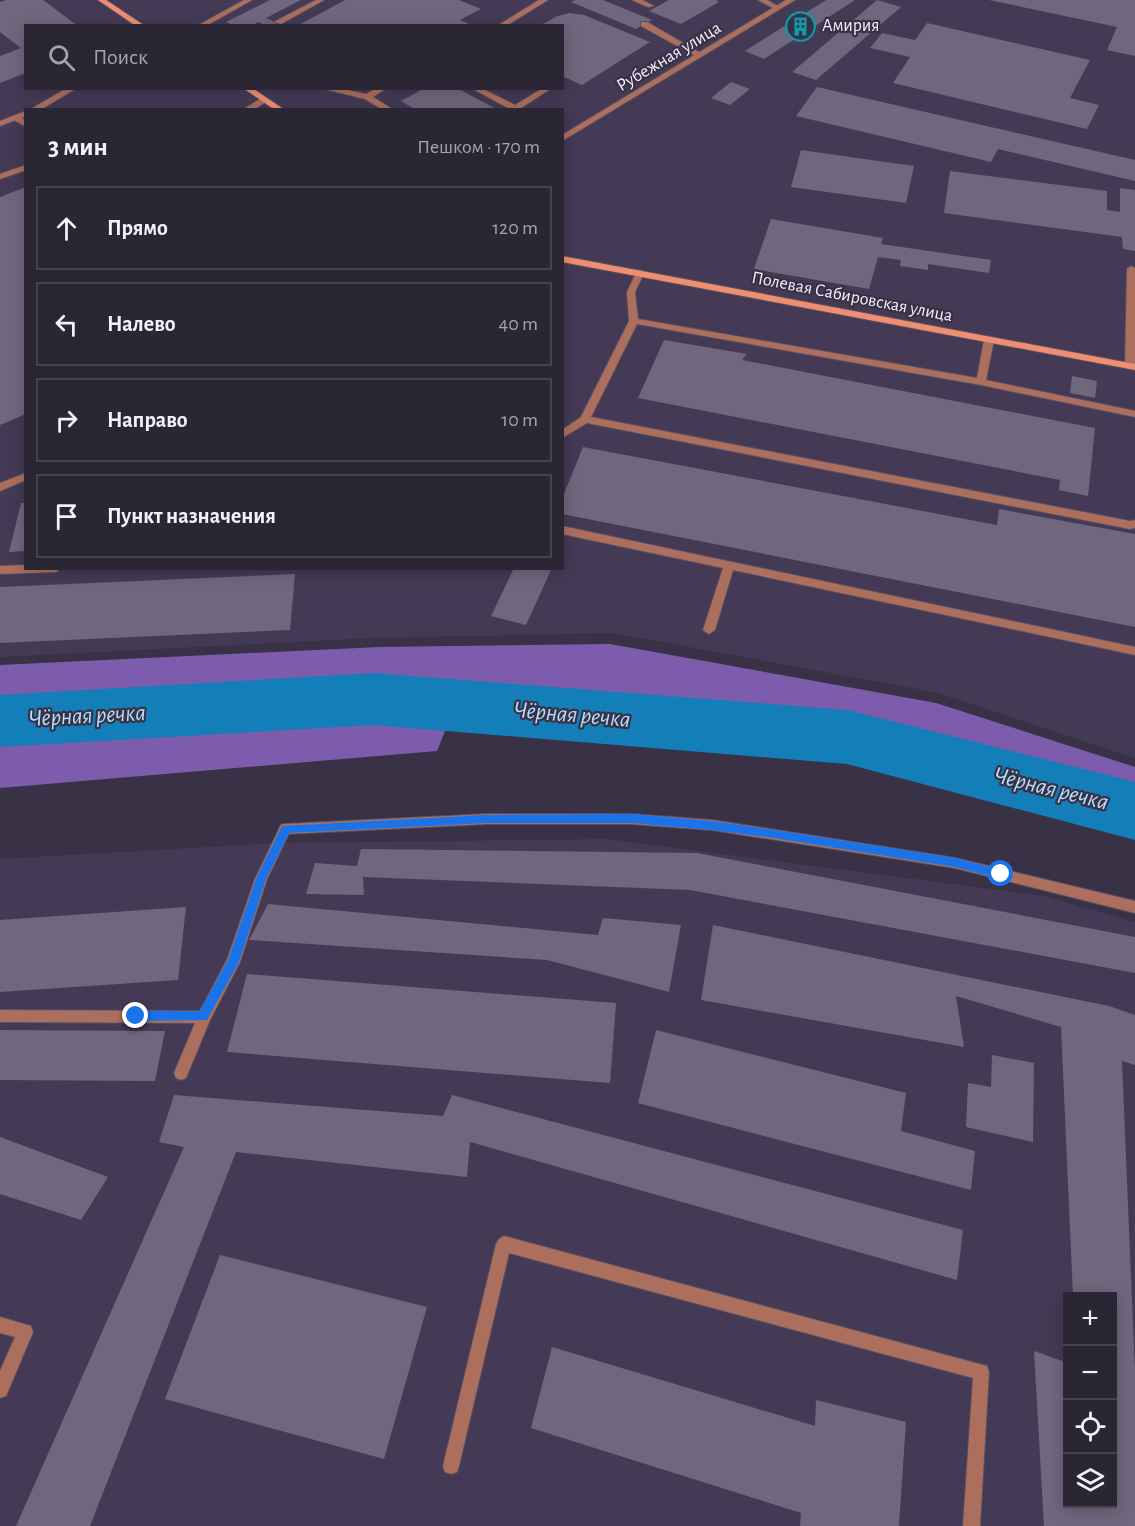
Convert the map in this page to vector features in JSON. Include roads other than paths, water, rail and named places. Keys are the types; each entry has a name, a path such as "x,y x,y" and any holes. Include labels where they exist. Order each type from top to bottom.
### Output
{"street":[{"path":"101,0 139,24"},
{"path":"204,24 249,0"},
{"path":"278,22 321,0"},
{"path":"503,24 544,0"},
{"path":"636,0 650,6"},
{"path":"762,0 777,8"},
{"name":"Рубежная улица","path":"564,138 791,0"},
{"path":"644,24 700,56"},
{"path":"37,108 70,90"},
{"path":"249,90 278,108"},
{"path":"333,90 367,97 386,108"},
{"path":"367,97 380,90"},
{"path":"478,90 515,108 546,90"},
{"path":"250,108 265,100"},
{"path":"0,124 24,114"},
{"path":"17,118 24,123"},
{"path":"0,177 24,168"},
{"name":"Полевая Сабировская улица","path":"564,259 1132,366"},
{"path":"1131,269 1132,366"},
{"path":"564,434 585,419 634,321 631,292 640,273"},
{"path":"634,321 981,382 1135,414"},
{"path":"981,382 989,340"},
{"path":"585,419 1130,525 1135,524"},
{"path":"0,487 24,477"},
{"path":"564,530 1135,651"},
{"path":"709,630 729,566"},
{"path":"0,570 24,569"},
{"path":"181,1073 204,1017 233,962 261,879 285,829 487,819 631,819 712,825 955,863 1135,907"},
{"path":"0,1016 204,1017"},
{"path":"451,1466 504,1244 981,1372 971,1526"},
{"path":"0,1325 25,1332 0,1390"}],"waterway":[{"name":"Чёрная речка","path":"0,721 373,699 847,737 1135,811"}],"place":[{"name":"Амирия","path":"801,26"}]}
